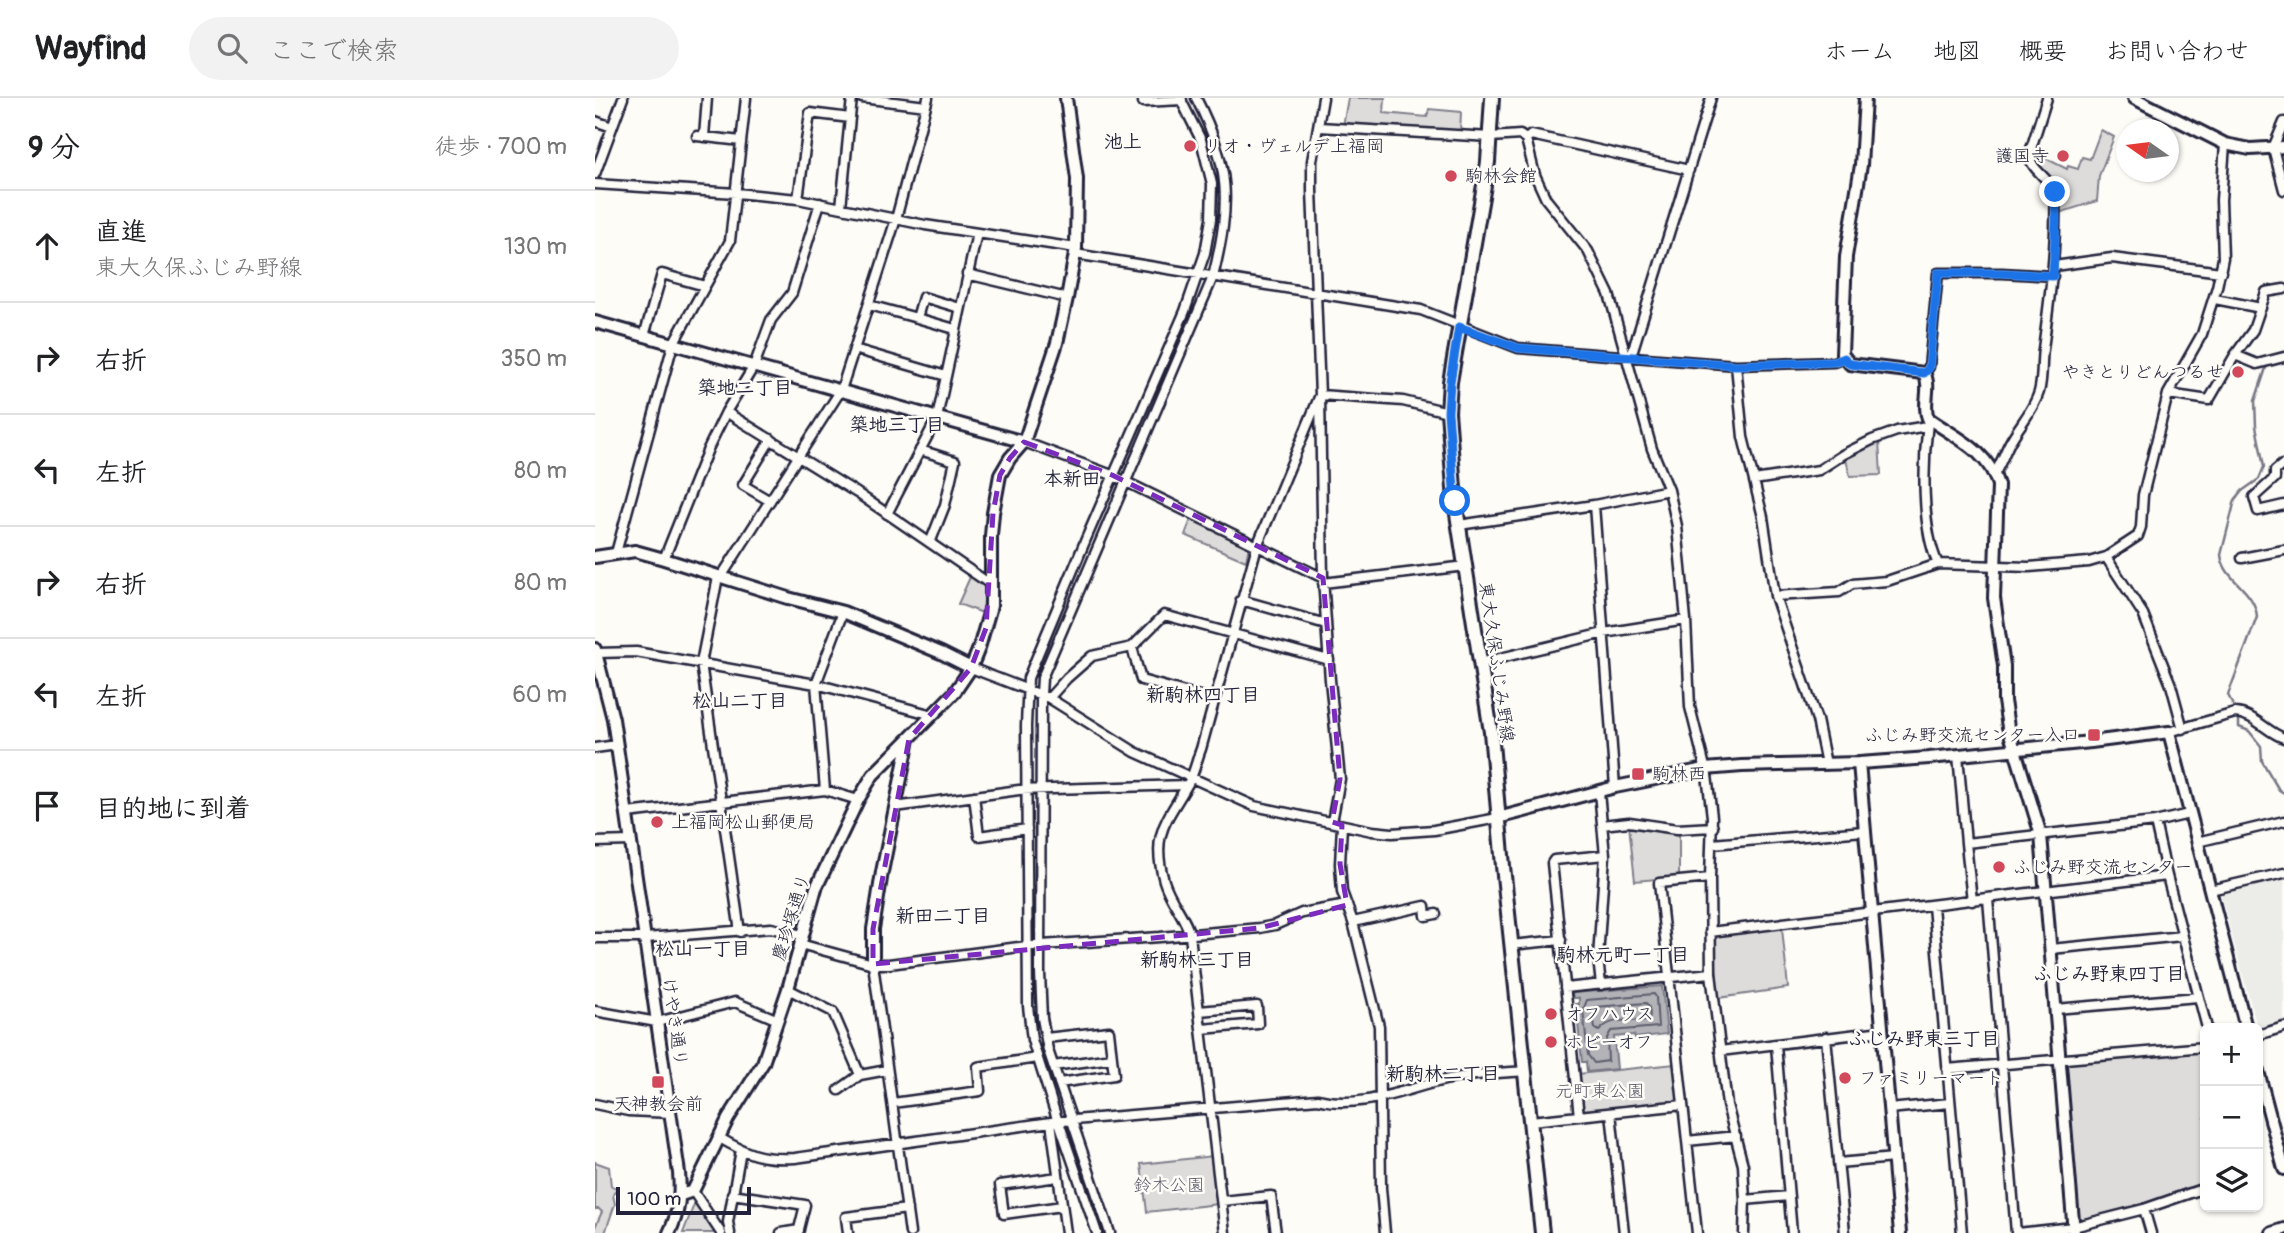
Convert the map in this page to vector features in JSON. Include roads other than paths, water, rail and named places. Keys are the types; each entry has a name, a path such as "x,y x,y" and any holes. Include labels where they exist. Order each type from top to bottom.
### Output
{"main road":[{"name":"東大久保ふじみ野線","path":"1492,98 1491,137 1450,382 1448,412 1459,525 1491,732 1542,1233"}],"street":[{"path":"595,174 599,150 612,127 623,98"},
{"path":"707,98 700,136 741,141"},
{"path":"615,553 673,344 730,241 746,98"},
{"path":"841,206 852,98"},
{"path":"740,932 701,663 720,577 841,390 896,219 927,102 862,98"},
{"name":"慶珍塚通り","path":"693,1191 718,1137 763,1063 788,989 816,888 858,800 873,775 954,693 971,668 983,638 991,606 993,513 1000,475 1024,442 1057,343 1075,251 1077,179 1066,98"},
{"path":"1097,1233 1056,1122 1032,1040 1028,1006 1027,946 1027,691 1028,678 1049,625 1199,275 1211,219 1212,184 1201,140 1181,99 1143,102 1143,98"},
{"path":"1110,1233 1053,1066 1041,1002 1041,790 1045,696 1042,678 1213,277 1224,229 1226,193 1215,138 1196,98"},
{"path":"1323,98 1312,161 1311,190 1320,395 1323,581 1340,779 1332,822"},
{"path":"1629,356 1710,98"},
{"path":"1865,98 1861,165 1846,257 1842,351 1850,364 1924,373"},
{"path":"1994,472 2033,407 2039,392 2054,266 2055,192 2051,183 2030,162 2029,156 2047,98"},
{"path":"2134,98 2225,144 2238,148 2279,147"},
{"path":"798,199 810,113 850,118"},
{"path":"595,121 612,127"},
{"path":"2284,122 2279,147 2284,190"},
{"path":"1319,127 1491,137 1520,135 1526,139 1535,175 1546,199 1588,251 1601,274 1629,356 1652,449 1669,490 1677,526 1686,620 1690,708 1705,769 1713,827 1710,878 1711,973 1727,1105 1742,1165 1744,1233"},
{"path":"1526,139 1531,135 1689,170"},
{"path":"1775,596 1839,592 1852,584 1887,581 1938,564 2048,566 2089,562 2106,557 2141,532 2143,495 2168,394 2202,334 2215,299 2221,272 2221,201 2225,144"},
{"path":"595,184 736,193 841,206 896,219 1199,275 1421,310 1518,348 1736,365 1834,362 1844,358"},
{"path":"664,559 726,412 754,366 771,320 792,293 820,203"},
{"path":"887,514 937,418 977,233"},
{"path":"2054,266 2112,258 2221,272"},
{"path":"1924,373 1929,368 1938,273 2053,276"},
{"path":"644,336 662,274 705,286"},
{"path":"967,274 1067,298"},
{"path":"2168,394 2209,400 2253,330 2266,292 2284,289"},
{"path":"917,318 923,298 960,308"},
{"path":"2215,299 2261,308"},
{"path":"869,304 955,329"},
{"path":"595,322 1024,442 1126,481 1323,581 1466,566"},
{"path":"854,349 946,376"},
{"path":"2235,355 2257,364 2284,357"},
{"path":"1736,365 1743,437 1763,517 1775,596 1817,720 1826,764"},
{"path":"1924,373 1928,381 1926,523 1932,552 1938,564"},
{"path":"1320,395 1403,401 1448,412"},
{"path":"1226,1233 1190,935 1170,897 1158,845 1165,820 1189,781 1257,546 1320,395"},
{"path":"726,412 799,456 990,583"},
{"path":"1755,480 1819,470 1872,440 1928,422 1978,451 1994,472 1998,491 1994,598 2004,666 2004,701 2008,727 2041,835 2073,1230"},
{"path":"770,501 743,485 771,439"},
{"path":"920,450 955,461 944,505 930,543"},
{"path":"2284,466 2281,465 2275,471 2275,478 2254,497 2258,511 2284,505"},
{"path":"1459,525 1594,505 1669,490"},
{"path":"1594,505 1615,787"},
{"path":"2242,558 2284,550"},
{"path":"595,557 635,551 843,612 971,668 1045,696 1123,745 1189,781 1254,806 1372,831 1413,833 1498,818 1615,787 1705,769 1767,764 1859,763 2091,742 2169,732 2235,713 2246,713 2274,735 2284,738"},
{"path":"2106,557 2143,614 2171,685 2183,729"},
{"path":"1241,600 1326,624"},
{"path":"825,790 817,684 843,612"},
{"path":"1045,696 1092,656 1132,647 1164,615 1329,660"},
{"path":"1480,663 1604,633 1686,620"},
{"path":"1132,647 1141,680 1214,700"},
{"path":"596,651 636,652 817,684 933,715"},
{"name":"けやき通り","path":"596,651 609,697 617,745 681,1195"},
{"path":"2169,732 2245,1023"},
{"path":"909,739 873,929 873,964 910,1233"},
{"path":"595,748 617,745"},
{"path":"1958,755 1972,901"},
{"path":"1859,763 1900,1233"},
{"path":"895,807 1027,790 1189,781"},
{"path":"627,813 825,790 858,800"},
{"path":"1599,792 1605,855 1598,958 1601,985"},
{"path":"974,796 979,836 1027,829"},
{"path":"1966,843 2155,822 2189,814"},
{"path":"2197,842 2284,821"},
{"path":"1602,825 1629,822 1677,829 1713,827"},
{"path":"2155,822 2206,1023"},
{"path":"1342,825 1339,864 1342,891 1353,922 1379,1026 1381,1188 1385,1233"},
{"path":"1712,844 1864,831"},
{"path":"595,842 631,841"},
{"path":"1579,1116 1553,861 1605,855"},
{"path":"2210,890 2284,873"},
{"path":"1710,932 2167,876"},
{"path":"1697,1233 1660,883 1710,878"},
{"path":"1988,899 2017,1233 2073,1230 2200,1190"},
{"path":"595,939 646,938 771,928 873,964 890,964 1041,944 1260,928 1275,925 1302,913 1347,905"},
{"path":"1353,922 1425,906 1426,916 1436,914"},
{"path":"1933,906 1962,1233"},
{"path":"2050,949 2182,936"},
{"path":"1511,945 1561,940"},
{"path":"1565,988 1711,973"},
{"path":"788,989 833,1012 860,1075"},
{"path":"2055,1009 2198,997"},
{"path":"595,1011 657,1022 735,1002 778,1020"},
{"path":"1199,1011 1257,1006 1258,1024 1202,1029"},
{"path":"2263,1033 2284,1027"},
{"path":"1046,1038 1109,1031 1114,1075 1059,1083"},
{"path":"1720,1051 1882,1031"},
{"path":"1826,1037 1845,1233"},
{"path":"1776,1045 1793,1233"},
{"path":"1947,1069 2200,1047"},
{"path":"893,1103 980,1091 978,1067 1037,1058"},
{"path":"1053,1066 1112,1058"},
{"path":"839,1090 860,1075 887,1070"},
{"path":"718,1137 741,1150 767,1159 795,1158 1072,1120 1318,1099 1331,1103 1381,1098 1447,1079 1526,1071"},
{"path":"2262,1086 2284,1169"},
{"path":"1889,1109 1950,1102"},
{"path":"595,1104 628,1111 671,1113"},
{"path":"1531,1121 1683,1105"},
{"path":"1611,1113 1624,1233"},
{"path":"1056,1122 1058,1177 1066,1233"},
{"path":"1687,1141 1736,1136"},
{"path":"730,1233 728,1222 741,1150"},
{"path":"1838,1163 1893,1158"},
{"path":"1058,1177 1000,1185 1004,1214 1062,1206"},
{"path":"669,1233 677,1216 681,1195 693,1191 721,1233"},
{"path":"732,1194 805,1205 799,1231 781,1233"},
{"path":"1221,1202 1271,1196 1276,1233"},
{"path":"1745,1200 1789,1196"},
{"path":"848,1233 846,1217 907,1209"},
{"path":"2144,1209 2151,1233"},
{"path":"2272,1233 2284,1229"}],"water":[{"path":"1662,986 1667,1034 1635,1038 1634,1035 1614,1037 1617,1069 1587,1072 1586,1062 1582,1062 1576,1004 1579,1004 1579,998 1573,998 1572,993"}],"waterway":[{"path":"2236,711 2228,695 2257,617 2251,599 2228,572 2221,555 2235,500 2242,491 2259,479 2264,467 2256,426 2255,401 2267,365"},
{"path":"2239,717 2239,727 2249,731 2261,746 2262,761 2279,790 2284,793"}],"place":[{"name":"リオ・ヴェルデ上福岡","path":"1190,146"},
{"name":"護国寺","path":"2063,156"},
{"name":"駒林会館","path":"1451,176"},
{"name":"やきとりどんつるせ","path":"2238,372"},
{"name":"ふじみ野交流センター入口","path":"2094,735"},
{"name":"駒林西","path":"1638,774"},
{"name":"上福岡松山郵便局","path":"657,822"},
{"name":"ふじみ野交流センター","path":"1999,867"},
{"name":"オフハウス","path":"1551,1014"},
{"name":"ホビーオフ","path":"1551,1042"},
{"name":"ファミリーマート","path":"1845,1078"},
{"name":"天神教会前","path":"658,1082"}],"district":[{"name":"池上","path":"1123,141"},
{"name":"築地二丁目","path":"745,387"},
{"name":"築地三丁目","path":"897,424"},
{"name":"本新田","path":"1072,478"},
{"name":"新駒林四丁目","path":"1203,694"},
{"name":"松山二丁目","path":"740,700"},
{"name":"新田二丁目","path":"943,915"},
{"name":"松山一丁目","path":"703,948"},
{"name":"駒林元町一丁目","path":"1623,954"},
{"name":"新駒林三丁目","path":"1197,959"},
{"name":"ふじみ野東四丁目","path":"2109,973"},
{"name":"ふじみ野東三丁目","path":"1924,1038"},
{"name":"新駒林二丁目","path":"1443,1073"}],"park label":[{"name":"元町東公園","path":"1600,1091"},
{"name":"鈴木公園","path":"1169,1185"}]}
